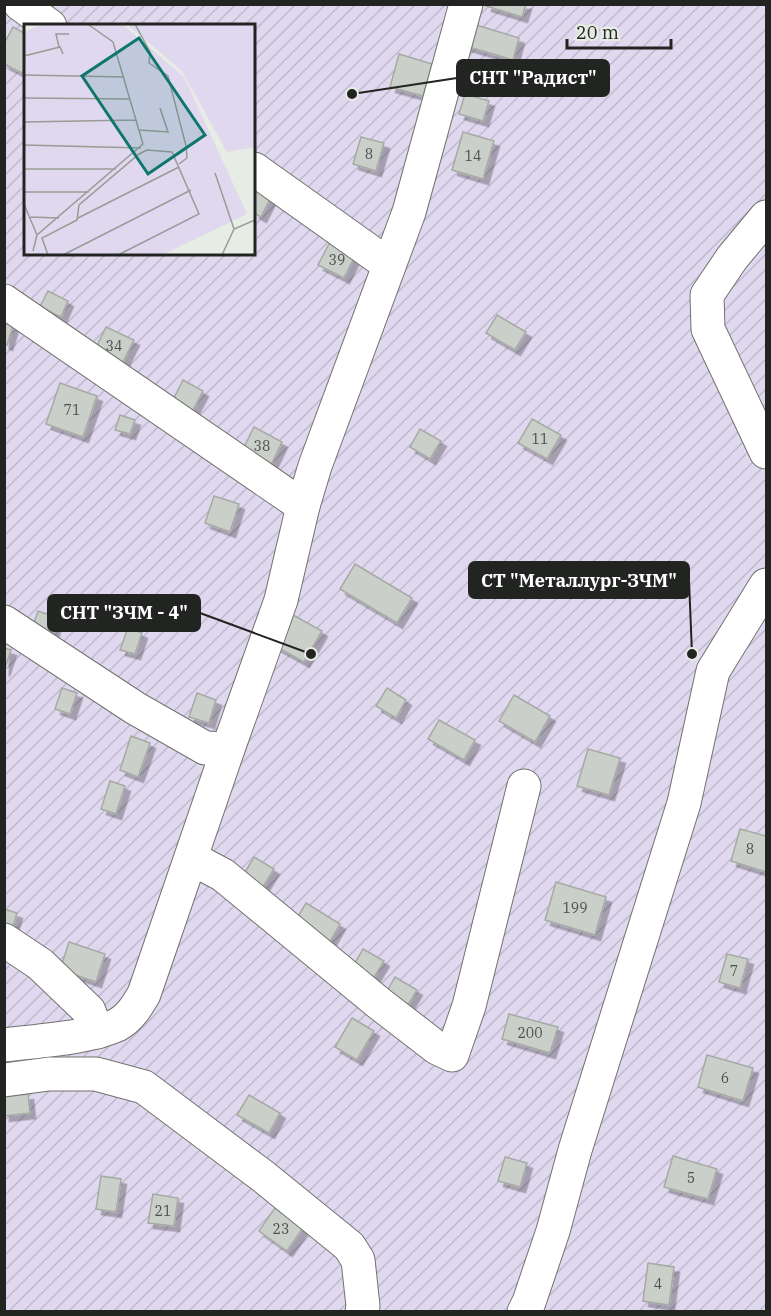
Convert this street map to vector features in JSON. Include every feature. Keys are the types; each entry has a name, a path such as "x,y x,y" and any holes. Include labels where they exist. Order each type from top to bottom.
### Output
{"lane":[{"path":"20,4 47,24"},
{"path":"4,1045 97,1032 118,1024 135,1010 144,993 281,600 315,466 409,212 466,4"},
{"path":"255,170 389,265"},
{"path":"766,217 732,258 707,296 708,329 766,452"},
{"path":"4,301 303,506"},
{"path":"524,1311 553,1231 575,1150 684,803 713,671 766,585"},
{"path":"4,622 135,708 205,748 228,748"},
{"path":"191,858 223,875 388,1011 437,1048 452,1054 469,1006 524,786"},
{"path":"4,940 40,964 88,1011 97,1032"},
{"path":"4,1080 49,1074 96,1074 144,1087 350,1246 358,1260 362,1311"}],"shaded area":[{"path":"5,5 766,5 766,1311 5,1312"}],"building":[{"path":"486,4 526,4 522,17 486,6"},
{"path":"473,24 519,38 513,60 466,46"},
{"path":"13,27 24,33 24,70 22,73 4,64 4,44"},
{"path":"399,54 432,64 423,96 390,87"},
{"path":"465,94 489,101 483,121 459,114"},
{"path":"463,132 494,141 483,179 452,170"},
{"path":"361,137 384,143 376,171 353,164"},
{"path":"255,186 272,195 261,217 255,214"},
{"path":"330,242 356,254 344,278 318,265"},
{"path":"48,291 68,301 61,317 40,307"},
{"path":"497,315 526,332 515,350 486,333"},
{"path":"4,323 13,326 7,345 4,344"},
{"path":"106,327 134,340 121,366 94,352"},
{"path":"183,380 203,391 190,416 170,406"},
{"path":"60,383 97,396 83,437 46,424"},
{"path":"120,415 135,420 130,434 115,430"},
{"path":"532,419 561,435 547,459 518,443"},
{"path":"254,427 282,442 271,465 242,451"},
{"path":"420,429 441,441 430,459 410,447"},
{"path":"214,496 239,504 230,532 205,523"},
{"path":"355,564 412,598 397,623 340,589"},
{"path":"38,611 58,618 53,633 33,626"},
{"path":"293,615 322,631 304,662 275,646"},
{"path":"128,628 142,633 135,654 120,650"},
{"path":"4,648 11,650 4,671"},
{"path":"62,688 77,693 70,714 55,709"},
{"path":"387,688 406,700 396,718 376,706"},
{"path":"197,693 216,700 209,723 189,717"},
{"path":"514,695 550,716 535,742 499,721"},
{"path":"439,720 475,740 464,760 428,739"},
{"path":"131,736 150,743 138,777 120,770"},
{"path":"588,749 620,758 609,795 577,786"},
{"path":"110,781 125,786 116,814 101,809"},
{"path":"740,829 766,836 766,872 731,861"},
{"path":"254,857 274,869 261,890 241,879"},
{"path":"556,882 606,897 595,935 545,920"},
{"path":"306,903 340,924 328,945 293,925"},
{"path":"4,909 17,913 12,930 4,927"},
{"path":"69,942 105,954 96,982 60,970"},
{"path":"363,949 384,961 373,979 352,968"},
{"path":"727,954 748,959 740,988 719,982"},
{"path":"395,977 417,990 408,1005 386,993"},
{"path":"509,1014 558,1027 550,1053 502,1039"},
{"path":"352,1018 374,1031 357,1060 335,1047"},
{"path":"707,1055 753,1068 743,1101 698,1087"},
{"path":"28,1094 30,1113 4,1116 4,1097"},
{"path":"249,1095 280,1113 269,1133 237,1115"},
{"path":"673,1156 717,1169 708,1199 664,1187"},
{"path":"505,1157 527,1163 520,1187 498,1181"},
{"path":"101,1176 121,1179 116,1212 96,1209"},
{"path":"153,1194 178,1198 174,1226 148,1223"},
{"path":"275,1208 303,1228 287,1251 259,1231"},
{"path":"648,1263 674,1267 669,1305 643,1301"}],"place":[{"name":"СНТ \"Радист\"","path":"352,94"},
{"name":"СНТ \"ЗЧМ - 4\"","path":"311,654"},
{"name":"СТ \"Металлург-ЗЧМ\"","path":"692,654"}]}
